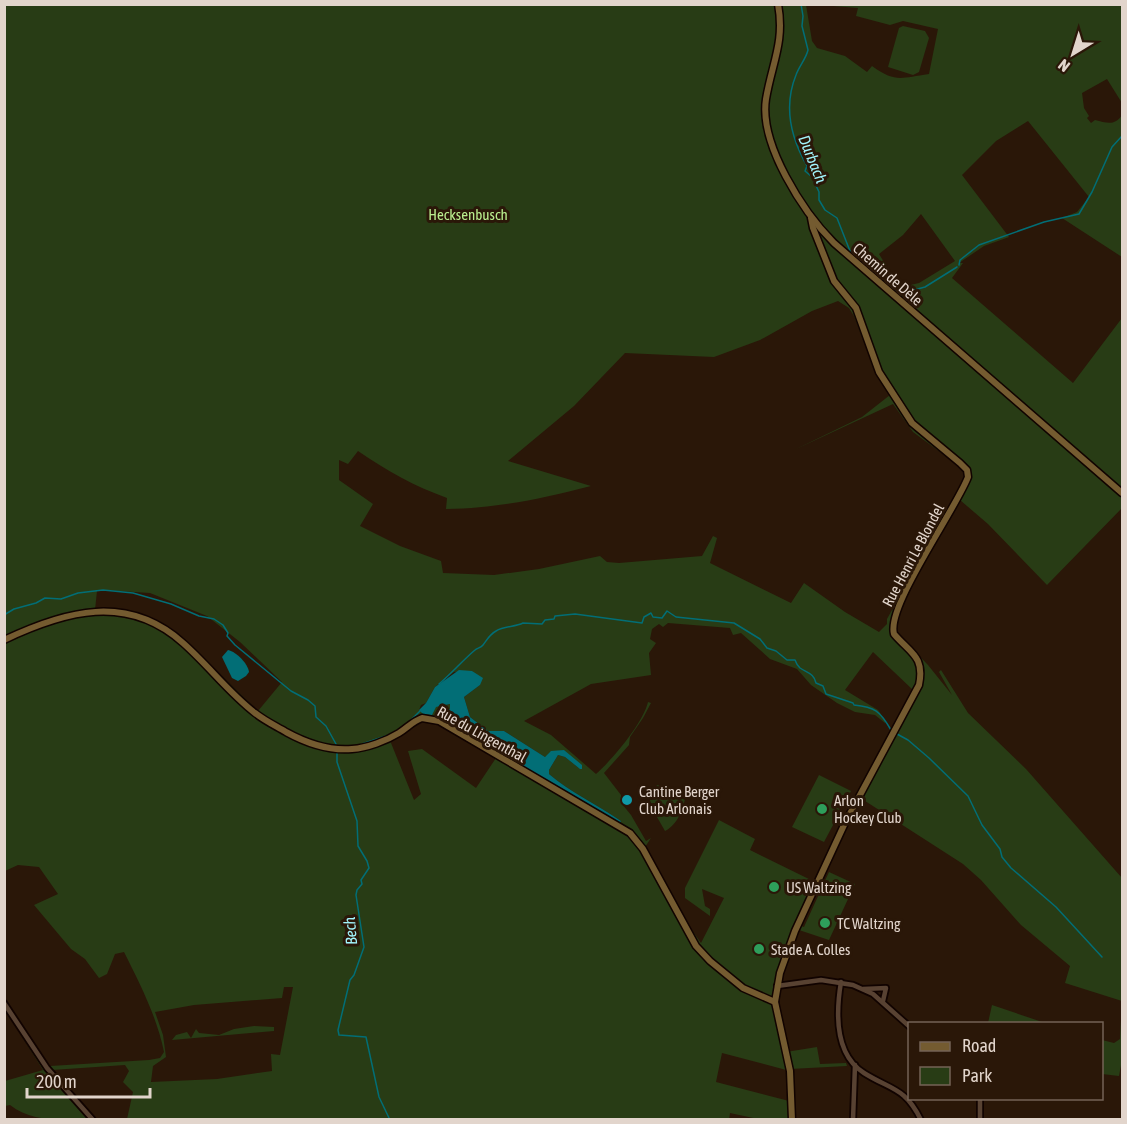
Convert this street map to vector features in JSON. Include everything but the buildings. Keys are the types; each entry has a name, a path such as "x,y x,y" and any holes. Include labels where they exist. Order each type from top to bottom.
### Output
{"street":[{"name":"Chemin de Dèle","path":"778,4 781,38 766,97 766,128 798,199 834,243 1122,493"},
{"name":"Rue Henri Le Blondel","path":"777,986 792,939 845,823 919,685 920,663 894,634 893,617 968,477 967,470 912,423 879,372 856,308 834,281 813,228 812,218"},
{"name":"Rue du Lingenthal","path":"4,640 57,620 94,612 114,611 130,614 163,628 184,643 255,713 291,735 317,745 341,749 359,748 394,735 415,720 422,718 439,721 630,833 643,849 696,946 710,961 743,988 775,1002"},
{"path":"792,1119 790,1071 775,1002 777,986 820,980 841,982 863,989 883,1001 908,1026"},
{"path":"841,982 837,1010 838,1029 845,1048 855,1065 866,1074 901,1091 908,1099"},
{"path":"863,989 886,988 883,1001"},
{"path":"4,1003 47,1068 93,1119"},
{"path":"853,1119 855,1065"},
{"path":"909,1100 921,1119"},
{"path":"980,1100 980,1119"}],"green space":[{"name":"Hecksenbusch","path":"4,5 806,5 812,41 817,48 845,56 867,72 872,66 887,75 905,78 929,74 938,29 903,21 890,25 856,16 858,8 820,5 1122,5 1122,103 1107,79 1082,93 1084,108 1089,116 1087,118 1091,123 1095,120 1114,122 1122,115 1122,257 1062,218 1077,212 1089,197 1028,121 996,141 962,175 1009,237 984,246 959,263 963,263 952,278 1073,383 1122,318 1122,508 1047,585 988,524 960,500 895,617 896,632 928,665 952,695 939,672 941,670 968,713 1026,769 1122,878 1122,1001 1065,983 1070,966 1021,925 981,880 963,864 862,799 857,792 913,690 873,652 845,690 878,710 885,723 875,715 855,712 837,703 811,685 797,669 770,659 741,633 733,635 730,628 668,623 663,627 659,624 652,629 650,639 656,643 649,653 651,675 591,684 524,721 551,735 596,774 626,740 640,720 648,702 651,703 630,737 629,745 604,773 621,795 622,804 646,841 651,838 645,847 701,943 724,898 702,889 705,906 710,909 710,916 685,898 685,888 719,820 755,839 750,850 815,882 793,928 799,930 775,994 786,1052 817,1047 820,1064 846,1063 847,1066 790,1069 790,1071 722,1053 716,1082 789,1101 790,1119 758,1119 730,1113 729,1120 127,1119 133,1092 123,1082 129,1071 125,1065 52,1070 95,1119 61,1120 29,1115 10,1105 5,1106 5,1081 43,1070 5,1010 5,1001 47,1065 50,1066 149,1060 160,1058 164,1052 142,988 124,952 115,954 107,974 99,978 85,959 71,949 34,905 58,894 39,867 18,865 5,871","holes":["921,214 955,261 919,283 893,289 887,267 879,254 903,235","838,301 849,308 854,316 876,373 890,395 862,417 794,450 893,404 913,432 963,469 964,482 887,619 887,624 879,632 845,612 804,583 791,603 710,563 717,538 713,536 702,556 619,563 607,562 600,556 539,569 494,575 443,573 441,561 400,546 360,526 373,504 339,480 339,460 348,464 358,451 401,478 447,498 446,509 519,502 591,486 508,461 574,406 625,353 714,357 760,340 812,311","97,591 150,593 207,616 240,642 282,682 258,711 196,651 177,637 181,636 140,615 118,610 95,610","472,671 480,685 464,697 470,717 488,731 504,731 545,757 564,750 580,769 565,757 558,755 549,774 621,821 619,823 591,806 450,709 450,704 419,710 435,687 454,672","427,718 496,758 476,788 422,749 408,751 421,794 414,800 389,738","284,987 293,987 280,1055 271,1054 272,1071 217,1079 151,1082 153,1066 166,1057 163,1035 155,1012 194,1005 282,998"]},
{"path":"903,26 925,31 929,38 919,72 913,75 888,67 899,28"},
{"name":"Arlon Hockey Club","path":"819,775 851,791 824,842 792,827"},
{"path":"657,785 687,790 678,818 665,831 649,803"},
{"path":"829,872 855,884 829,940 799,930 801,926 804,927"},
{"path":"1122,1001 1122,1060 1119,1076 1103,1074 1103,1040 1114,1043 1120,1039"},
{"path":"992,1005 1042,1022 988,1022"},
{"path":"254,1026 274,1027 274,1031 172,1040 176,1035 187,1032 191,1038 196,1029 199,1033 219,1035 234,1029"}],"water":[{"path":"228,650 244,662 249,672 238,681 232,678 222,657"},
{"path":"459,670 472,671 483,678 480,685 464,697 470,717 488,731 504,731 545,757 551,751 564,750 582,765 582,769 558,755 549,774 621,821 619,824 442,721 442,713 450,709 450,704 436,707 432,715 423,714 419,710 435,687"}],"waterway":[{"name":"Durbach","path":"801,4 802,26 808,50 792,87 790,110 793,133 807,166 805,171 812,177 819,192 819,200 825,210 837,218 850,251 864,265"},
{"name":"Durbach","path":"959,265 960,260 979,245 1044,222 1079,214 1092,192 1112,147 1122,136"},
{"name":"Durbach","path":"899,294 925,287 957,267"},
{"name":"Durbach","path":"870,270 897,293"},
{"name":"Bech","path":"4,615 45,598 61,599 78,593 103,590 133,593 214,619 223,625 228,633 227,636 235,645 291,691 315,706 316,717 326,726 336,744"},
{"path":"439,684 470,654 482,646 492,634 502,628 523,623 542,624 545,620 554,619 555,616 575,614 642,623 644,617 651,613 653,617 662,618 667,611 676,617 734,623 760,639 767,648 776,651 787,660 795,660 800,668 812,675 816,683 823,686 826,694 876,711 884,718 891,730"},
{"path":"408,723 421,710"},
{"path":"897,734 929,758 968,796 982,825 1011,868 1056,907 1102,957"},
{"path":"362,744 389,735"},
{"name":"Bech","path":"337,752 337,762 357,821 358,846 369,868 361,880 362,884 356,895 364,947 350,980 338,1030 339,1035 366,1037 379,1097 390,1120"}],"place":[{"name":"Cantine Berger Club Arlonais","path":"627,800"},
{"name":"Arlon Hockey Club","path":"822,809"},
{"name":"US Waltzing","path":"774,887"},
{"name":"TC Waltzing","path":"825,923"},
{"name":"Stade A. Colles","path":"759,949"}]}
